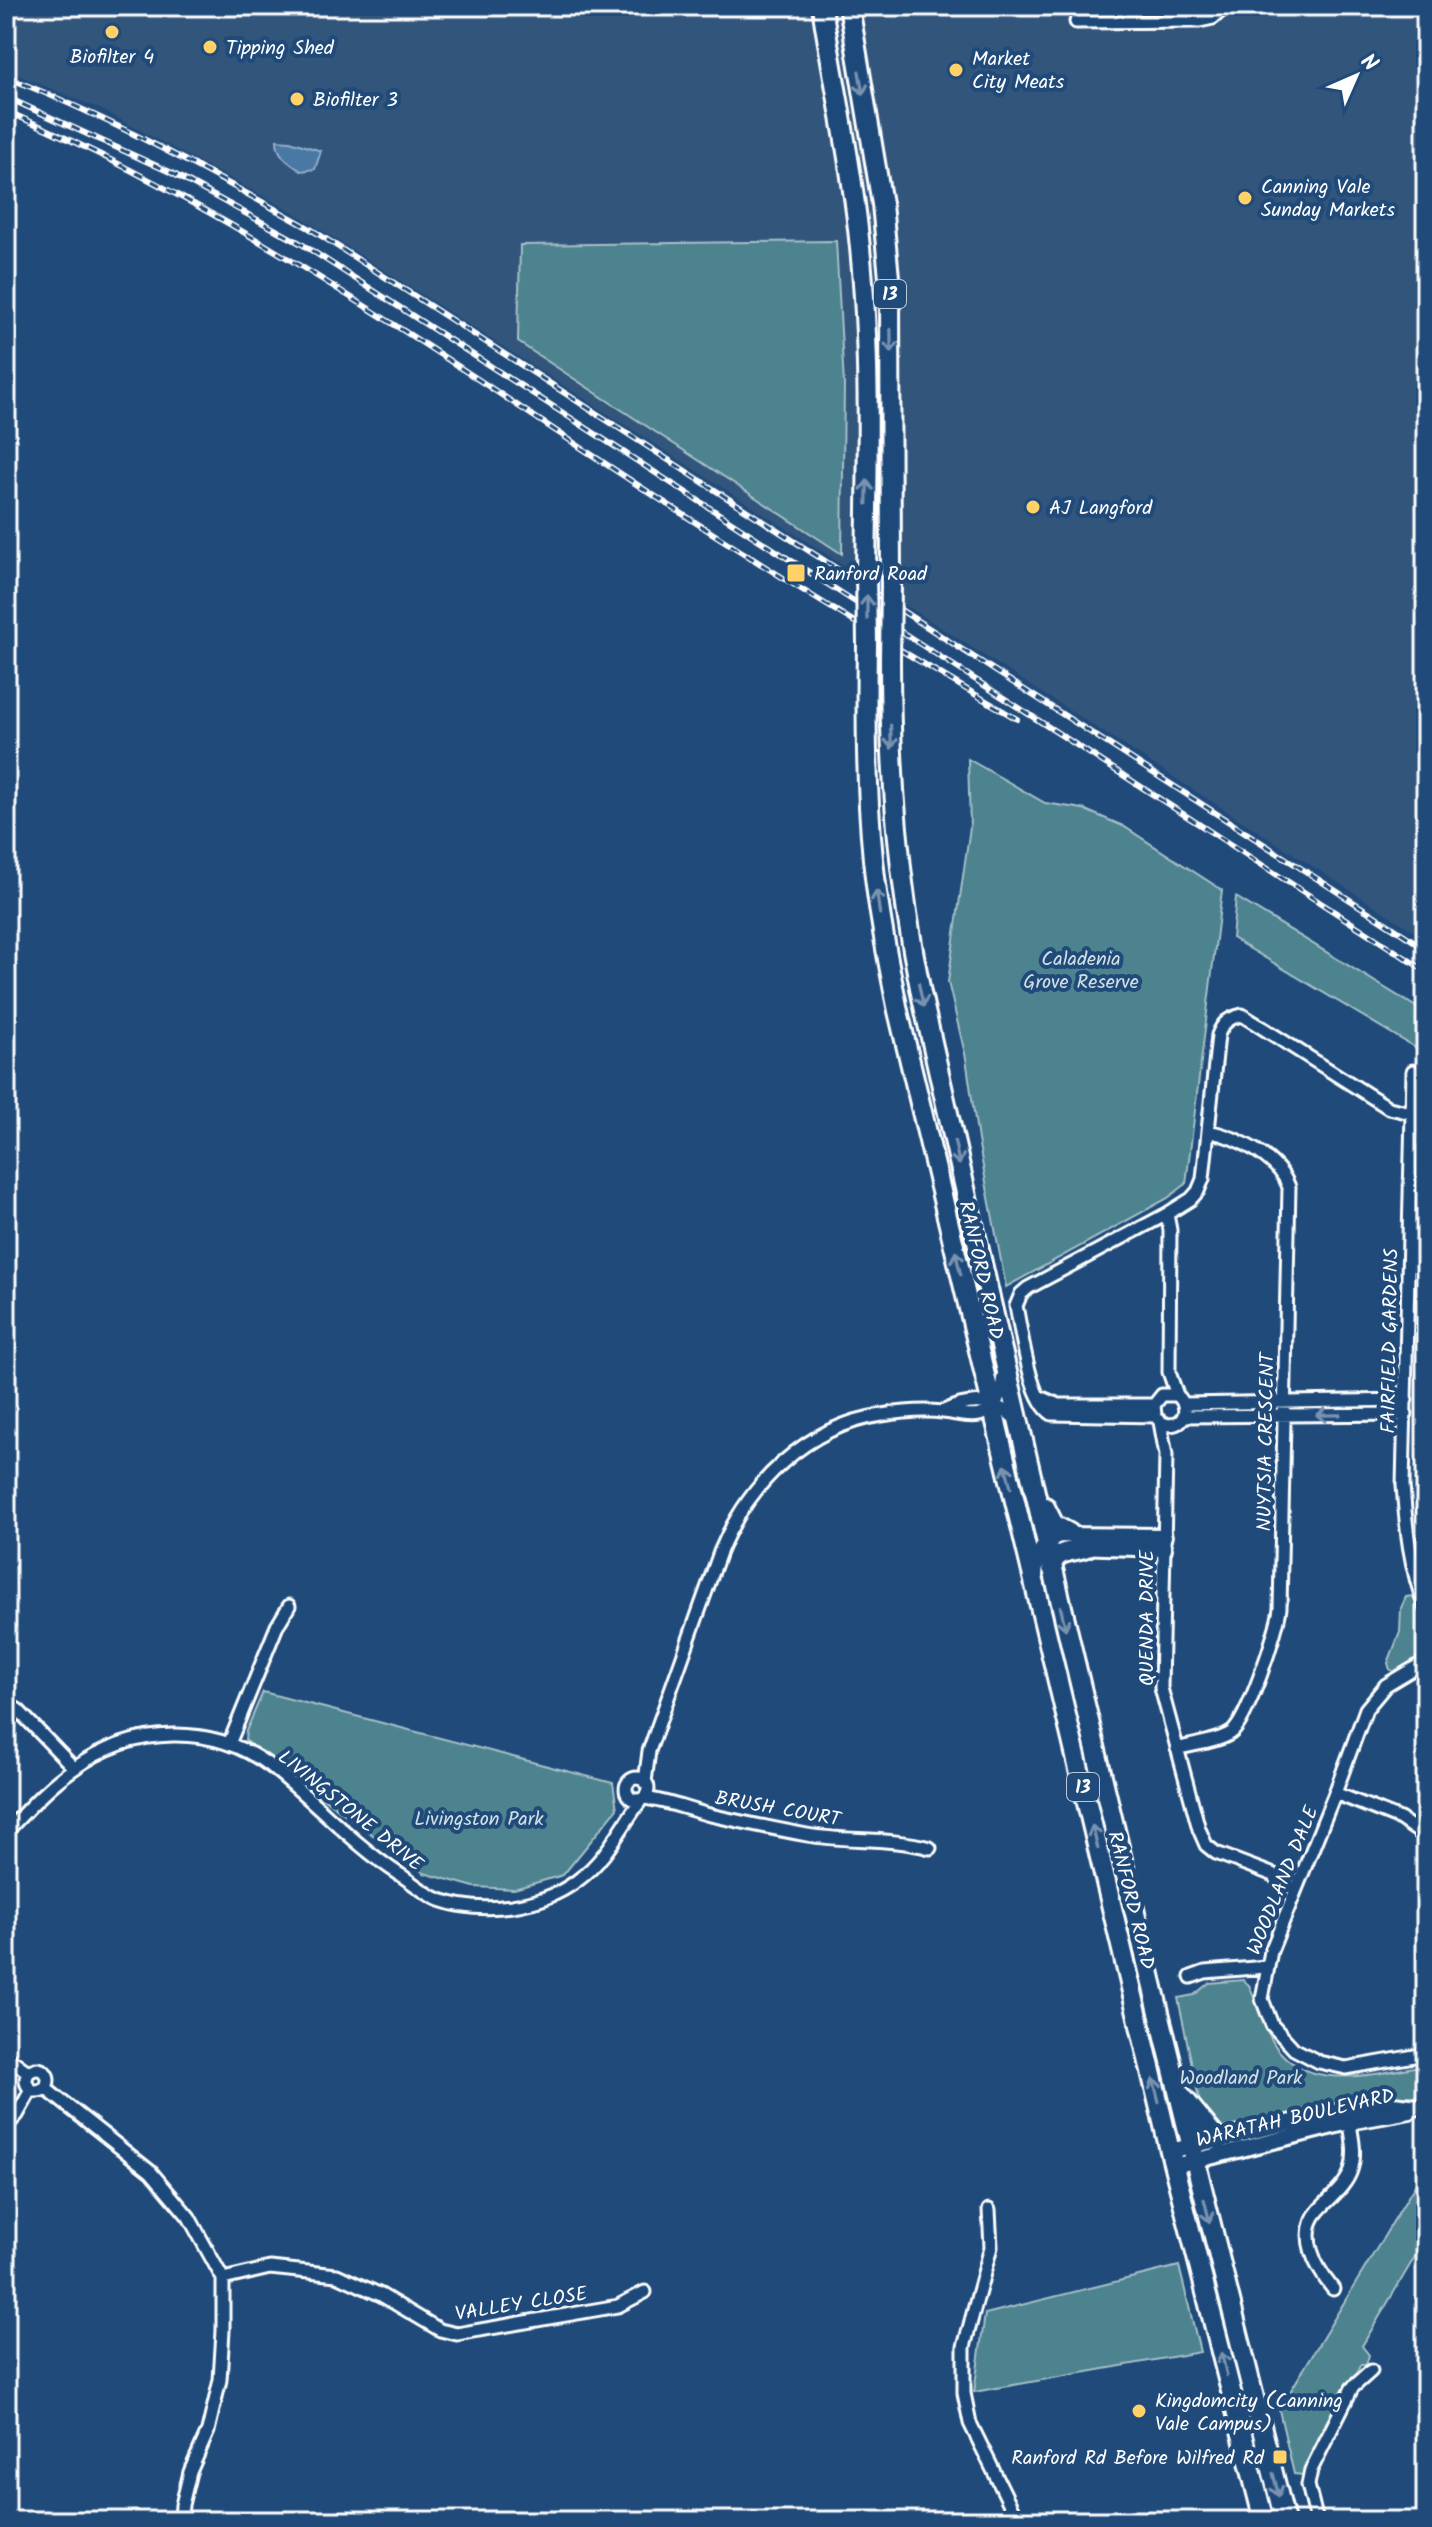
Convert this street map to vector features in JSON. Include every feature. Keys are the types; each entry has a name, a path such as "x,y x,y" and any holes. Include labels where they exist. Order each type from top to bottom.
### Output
{"main road":[{"name":"RANFORD ROAD","path":"822,6 853,188 864,296 868,384 866,722 869,811 879,908 898,1011 988,1404 1172,2159 1264,2521"},
{"name":"RANFORD ROAD","path":"849,6 882,204 890,288 893,810 908,925 974,1232 1052,1568 1285,2521"},
{"path":"1031,1471 1049,1519 1069,1533"},
{"path":"1052,1568 1055,1558 1061,1553 1087,1547"},
{"path":"1177,2089 1218,2140"}],"street":[{"path":"1076,22 1199,21 1213,18 1226,6"},
{"path":"1406,1400 1284,1402 1156,1414 1059,1405 1037,1395 1016,1306 1021,1294 1028,1288 1167,1214 1198,1191 1203,1179 1218,1035 1222,1025 1231,1017 1242,1015 1389,1108 1411,1113"},
{"name":"FAIRFIELD GARDENS","path":"1413,1071 1403,1485 1407,1535 1417,1585 1426,1609"},
{"name":"NUYTSIA CRESCENT","path":"1177,1749 1227,1735 1240,1724 1275,1636 1280,1608 1289,1187 1285,1176 1275,1165 1235,1139 1208,1131"},
{"path":"1167,1214 1170,1230 1169,1372 1180,1410"},
{"path":"1152,1222 1168,1240"},
{"path":"645,1792 632,1800 625,1788 649,1751 730,1527 746,1500 768,1475 816,1439 843,1427 881,1415 942,1412 979,1415 1001,1393 1005,1357"},
{"path":"1156,1414 1169,1372"},
{"path":"1162,1395 1180,1410 1284,1415 1406,1414"},
{"path":"988,1404 1011,1415 1021,1427"},
{"name":"QUENDA DRIVE","path":"1166,1455 1180,1410"},
{"name":"QUENDA DRIVE","path":"1156,1414 1166,1455 1161,1688 1199,1829 1206,1845 1216,1853 1274,1875 1282,1873 1298,1884"},
{"path":"1019,1522 1036,1537 1061,1546 1164,1543"},
{"path":"1034,1585 1036,1564 1046,1542 1059,1535 1069,1533 1164,1543"},
{"path":"229,1744 277,1626 289,1606"},
{"name":"WOODLAND DALE","path":"1426,1661 1386,1685 1366,1709 1266,1967 1262,1999 1272,2025 1294,2049 1319,2062 1346,2068 1426,2054"},
{"path":"6,1703 18,1710 74,1768"},
{"name":"LIVINGSTONE DRIVE","path":"6,1832 51,1786 74,1768 135,1738 174,1734 211,1738 229,1744 272,1768 389,1867 439,1900 489,1909 541,1902 579,1879 612,1845 645,1792"},
{"path":"645,1792 649,1751"},
{"path":"631,1779 641,1779 645,1792"},
{"name":"BRUSH COURT","path":"645,1792 706,1814 788,1832 829,1839 885,1839 930,1848"},
{"name":"LIVINGSTONE DRIVE","path":"624,1822 626,1793"},
{"path":"1335,1793 1400,1819 1426,1837"},
{"path":"1191,1977 1205,1972 1266,1967"},
{"path":"6,2056 28,2072"},
{"path":"40,2069 45,2072 48,2083 45,2088 31,2090 25,2082 28,2072 40,2069"},
{"path":"45,2088 151,2172 189,2217 223,2279 220,2380 208,2431 190,2472 181,2521"},
{"path":"6,2126 17,2115 31,2090"},
{"name":"WARATAH BOULEVARD","path":"1193,2154 1218,2140 1348,2116 1426,2108"},
{"path":"1333,2289 1314,2260 1308,2234 1316,2213 1351,2171 1353,2152 1348,2116"},
{"name":"WARATAH BOULEVARD","path":"1172,2159 1348,2116"},
{"path":"989,2210 991,2247 964,2347 964,2393 970,2423 1018,2521"},
{"name":"VALLEY CLOSE","path":"223,2279 270,2268 337,2275 381,2295 440,2330 457,2334 618,2306 645,2292"},
{"path":"1317,2521 1308,2485 1311,2470 1352,2388 1371,2371"}],"shaded area":[{"path":"6,6 1426,6 1426,939 293,212 100,109 6,70"},
{"path":"277,140 321,151 315,169 301,171 292,165 281,155"}],"green space":[{"path":"836,241 844,385 842,554 518,342 520,245"},
{"name":"Caladenia Grove Reserve","path":"968,759 1045,803 1083,809 1123,826 1222,890 1186,1184 1168,1198 1006,1287 966,1058 948,982 970,827"},
{"path":"1236,897 1426,1013 1426,1054 1232,938"},
{"path":"1413,1596 1423,1619 1425,1645 1417,1657 1397,1672 1390,1670 1388,1663 1400,1632 1401,1608 1406,1597"},
{"name":"Livingston Park","path":"263,1692 613,1783 617,1809 563,1875 514,1889 474,1887 424,1873 245,1740"},
{"name":"Woodland Park","path":"1243,1980 1249,1985 1275,2046 1295,2065 1330,2076 1349,2076 1426,2065 1426,2096 1377,2096 1218,2129 1203,2118 1178,1998 1194,1995 1209,1983"},
{"path":"1426,2167 1426,2238 1362,2346 1369,2355 1366,2365 1360,2365 1356,2377 1343,2394 1333,2421 1303,2475 1294,2474 1279,2410"},
{"path":"1179,2266 1200,2352 974,2392 985,2314"}],"railway":[{"path":"6,77 122,128 309,228 1426,949"},
{"path":"6,97 170,172 300,243 1426,971"},
{"path":"6,111 156,183 301,266 742,552 1017,719"}],"place":[{"name":"Biofilter 4","path":"112,32"},
{"name":"Tipping Shed","path":"210,47"},
{"name":"Market City Meats","path":"956,70"},
{"name":"Biofilter 3","path":"297,99"},
{"name":"Canning Vale Sunday Markets","path":"1245,198"},
{"name":"AJ Langford","path":"1033,507"},
{"name":"Ranford Road","path":"796,573"},
{"name":"Kingdomcity (Canning Vale Campus)","path":"1139,2411"},
{"name":"Ranford Rd Before Wilfred Rd","path":"1280,2457"}]}
